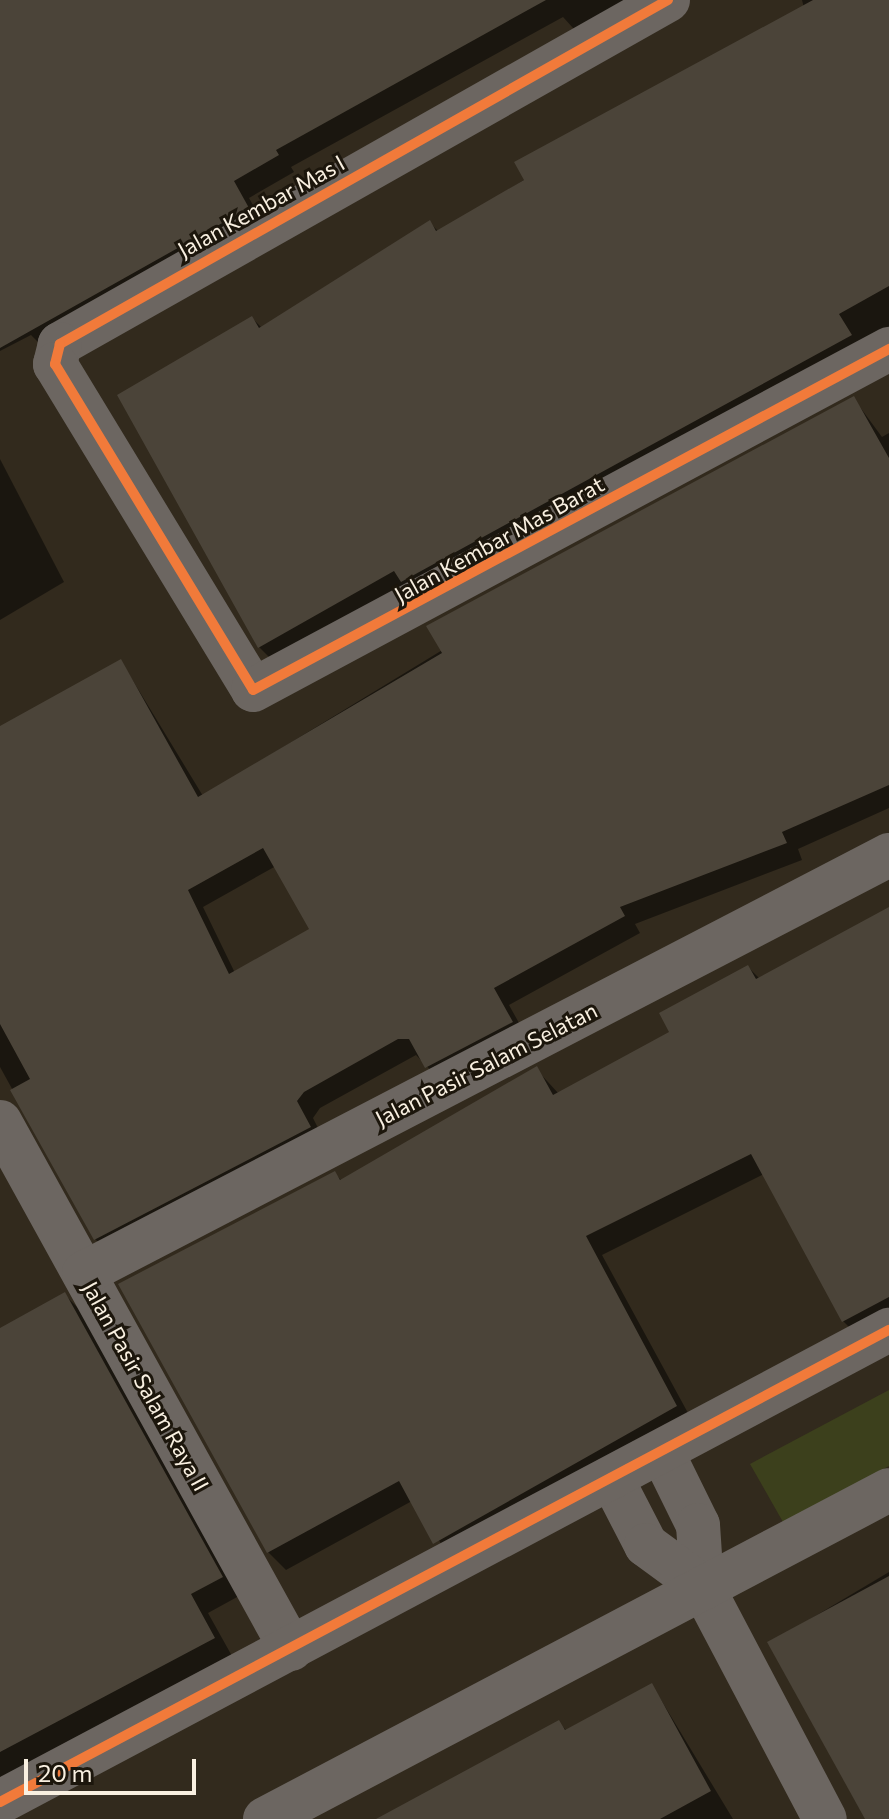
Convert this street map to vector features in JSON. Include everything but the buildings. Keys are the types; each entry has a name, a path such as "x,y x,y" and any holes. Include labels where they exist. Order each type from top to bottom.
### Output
{"street":[{"name":"Jalan Kembar Mas I","path":"154,527 55,364 60,344 668,0"},
{"name":"Jalan Kembar Mas Barat","path":"154,527 253,690 261,692 889,349"},
{"name":"Jalan Pasir Salam Selatan","path":"84,1273 889,855"},
{"name":"Jalan Pasir Salam Raya II","path":"0,1122 291,1649"},
{"path":"0,1802 613,1481 889,1330"},
{"path":"663,1454 698,1525 702,1586 825,1819"},
{"path":"613,1481 646,1545 702,1586"},
{"path":"265,1819 889,1490"}],"green space":[{"path":"889,1390 889,1466 783,1522 750,1464"}],"cycle path":[{"path":"668,0 60,344 55,364 253,690 889,349"},
{"path":"0,1802 889,1330"}]}
